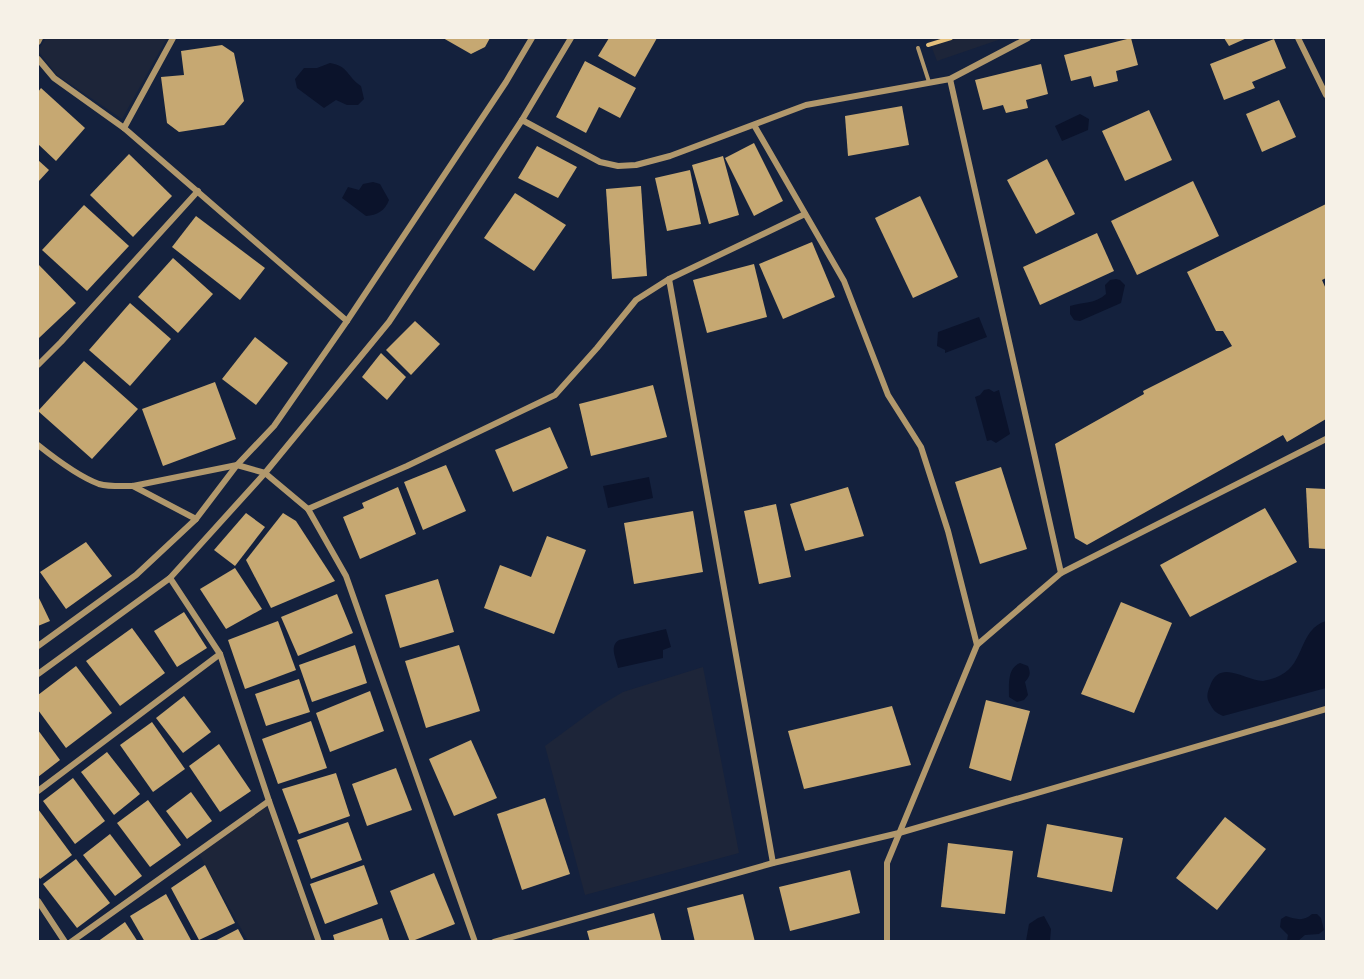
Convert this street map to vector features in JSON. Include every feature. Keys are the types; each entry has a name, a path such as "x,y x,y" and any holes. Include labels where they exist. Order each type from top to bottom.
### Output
{"street":[{"path":"38,42 40,38"},
{"path":"124,128 173,38"},
{"path":"38,646 136,575 196,519 237,465 274,426 347,321 532,38"},
{"path":"38,674 170,578 265,473 388,322 522,120 571,38"},
{"path":"522,120 600,162 618,166 636,165 670,156 806,105 950,79 1028,38"},
{"path":"1298,38 1326,94"},
{"path":"38,59 54,78 124,128 347,321"},
{"path":"950,79 1061,573"},
{"path":"754,125 844,281 888,395 921,447 948,531 977,645"},
{"path":"38,364 61,342 198,191"},
{"path":"308,509 407,466 555,395 636,300 669,279 805,214"},
{"path":"669,279 773,863"},
{"path":"887,942 887,863 977,645 1061,573 1326,439"},
{"path":"38,445 55,459 99,484 117,487 133,486 237,465 265,473 308,509 346,576 475,942"},
{"path":"133,486 196,519"},
{"path":"170,578 220,654 319,942"},
{"path":"38,790 220,654"},
{"path":"494,942 773,863 899,833 1326,709"},
{"path":"71,942 269,801"},
{"path":"38,901 65,942"}],"lane":[{"path":"918,48 929,83"}],"path":[{"path":"918,48 951,38"}],"shaded area":[{"path":"46,38 167,38 122,119 57,75 38,51"},
{"path":"936,38 1004,38 937,61 929,40"},
{"path":"330,63 344,69 361,86 364,99 358,105 347,105 336,100 324,108 297,88 295,79 304,68 317,68"},
{"path":"1080,114 1089,119 1088,130 1062,141 1055,126"},
{"path":"373,182 380,184 389,200 383,210 366,216 342,198 348,187 359,190 363,184"},
{"path":"1116,279 1125,285 1121,303 1080,321 1074,320 1070,314 1070,306 1102,297 1106,294 1105,285 1110,280"},
{"path":"979,317 987,337 945,353 945,350 937,346 938,332"},
{"path":"989,389 994,392 999,390 1010,434 996,443 991,440 987,441 975,397"},
{"path":"649,477 653,498 608,508 603,486"},
{"path":"1326,621 1326,688 1223,716 1214,710 1207,695 1214,678 1220,673 1234,673 1263,681 1279,676 1289,670 1294,663 1311,631"},
{"path":"666,629 671,647 663,650 663,658 618,668 614,646 619,640"},
{"path":"1020,663 1028,666 1030,675 1025,682 1028,695 1024,700 1017,702 1009,697 1009,682 1013,669"},
{"path":"703,667 739,853 585,895 545,746 598,707 623,692"},
{"path":"267,806 315,941 248,941 199,854"},
{"path":"1317,914 1321,918 1324,930 1319,934 1305,935 1298,941 1287,941 1288,935 1280,927 1281,919 1286,916 1302,919"},
{"path":"1044,916 1051,929 1050,941 1026,941 1029,924"}],"building":[{"path":"443,38 490,38 485,47 471,54"},
{"path":"609,38 657,38 635,77 598,56"},
{"path":"1131,38 1138,65 1116,71 1118,81 1094,87 1091,76 1071,81 1064,55"},
{"path":"1224,38 1247,38 1229,46"},
{"path":"1274,39 1286,68 1252,82 1255,88 1224,100 1210,64"},
{"path":"222,45 234,53 244,101 224,125 179,132 167,123 161,77 184,75 181,51"},
{"path":"585,61 636,88 620,118 599,107 586,133 556,117"},
{"path":"1041,64 1048,94 1026,100 1028,108 1006,113 1003,105 983,110 975,80"},
{"path":"41,88 85,128 56,161 38,144 38,92"},
{"path":"1279,100 1296,137 1262,152 1246,114"},
{"path":"902,106 909,145 848,156 845,116"},
{"path":"1149,110 1172,160 1125,181 1102,131"},
{"path":"754,143 783,201 754,216 725,158"},
{"path":"537,146 577,167 558,198 518,178"},
{"path":"129,154 172,196 133,237 90,195"},
{"path":"723,156 739,215 709,224 692,165"},
{"path":"1047,159 1075,214 1036,234 1007,180"},
{"path":"38,160 49,170 38,182"},
{"path":"690,170 701,224 667,231 655,178"},
{"path":"1193,181 1219,236 1137,275 1111,221"},
{"path":"641,186 647,276 612,279 606,189"},
{"path":"515,193 566,225 534,271 484,238"},
{"path":"920,196 958,277 913,298 875,218"},
{"path":"1326,204 1326,278 1322,280 1326,289 1326,419 1287,442 1283,435 1087,545 1075,538 1055,444 1144,394 1143,391 1232,346 1223,331 1216,331 1187,272"},
{"path":"84,205 129,246 87,291 42,250"},
{"path":"196,216 265,268 240,300 172,247"},
{"path":"1097,233 1114,271 1040,305 1023,267"},
{"path":"812,242 835,297 783,319 759,264"},
{"path":"173,258 213,294 178,333 138,297"},
{"path":"38,264 76,303 39,338 38,337"},
{"path":"754,264 767,317 707,333 693,280"},
{"path":"130,303 171,339 130,386 89,350"},
{"path":"415,321 440,344 411,375 386,350"},
{"path":"255,337 288,363 256,405 222,379"},
{"path":"381,353 406,377 387,400 362,377"},
{"path":"84,361 138,409 92,459 38,411"},
{"path":"215,382 236,439 163,466 142,409"},
{"path":"653,385 667,437 591,456 579,404"},
{"path":"550,427 568,468 513,492 495,450"},
{"path":"446,465 466,511 423,530 404,482"},
{"path":"1001,467 1027,549 980,564 955,482"},
{"path":"398,487 416,534 360,559 343,517 364,508 362,503"},
{"path":"848,487 864,536 805,551 790,504"},
{"path":"1306,488 1326,489 1326,549 1309,548"},
{"path":"776,504 791,577 759,584 744,511"},
{"path":"1265,508 1297,562 1190,617 1160,565"},
{"path":"693,511 703,572 634,584 624,523"},
{"path":"246,513 265,527 235,566 214,550"},
{"path":"283,513 296,521 335,581 271,608 246,560"},
{"path":"547,536 586,550 554,634 484,608 500,565 531,577"},
{"path":"86,542 112,576 66,609 40,572"},
{"path":"235,568 262,609 226,629 200,589"},
{"path":"438,579 454,632 400,648 385,595"},
{"path":"337,594 353,633 298,656 281,617"},
{"path":"38,596 50,621 38,626"},
{"path":"1121,602 1172,623 1134,713 1081,694"},
{"path":"184,612 207,648 177,667 154,631"},
{"path":"278,621 296,670 245,689 228,640"},
{"path":"132,628 165,673 120,706 86,661"},
{"path":"355,645 367,683 312,702 299,665"},
{"path":"459,645 480,711 426,728 405,661"},
{"path":"76,666 112,713 66,748 38,710 38,695"},
{"path":"299,679 310,712 266,726 255,694"},
{"path":"370,691 384,731 330,752 316,713"},
{"path":"184,696 211,732 183,753 156,718"},
{"path":"986,700 1030,711 1011,781 969,768"},
{"path":"892,706 911,765 804,789 788,731"},
{"path":"311,721 327,768 278,784 262,739"},
{"path":"152,722 185,769 153,792 120,745"},
{"path":"38,730 60,760 38,777"},
{"path":"471,740 497,798 454,816 429,759"},
{"path":"219,744 251,791 220,812 189,766"},
{"path":"107,752 140,794 114,815 81,772"},
{"path":"396,768 412,810 367,826 352,784"},
{"path":"336,773 350,816 299,834 282,789"},
{"path":"73,778 105,821 75,844 43,801"},
{"path":"191,792 212,821 187,839 166,811"},
{"path":"545,798 570,874 522,890 497,814"},
{"path":"148,800 181,845 150,867 117,823"},
{"path":"38,809 72,855 40,879 38,876"},
{"path":"1225,817 1266,849 1217,910 1176,878"},
{"path":"348,822 362,860 311,879 297,840"},
{"path":"1047,824 1123,838 1112,892 1037,877"},
{"path":"110,834 142,876 115,896 83,855"},
{"path":"948,843 1013,851 1005,914 941,907"},
{"path":"76,859 110,903 77,928 43,884"},
{"path":"205,865 235,923 199,940 171,888"},
{"path":"364,865 378,904 325,924 310,884"},
{"path":"850,870 860,913 790,931 779,887"},
{"path":"434,873 455,924 410,942 390,891"},
{"path":"166,894 192,942 145,942 130,916"},
{"path":"743,894 755,942 695,942 687,908"},
{"path":"654,913 662,942 590,942 587,931"},
{"path":"382,918 390,942 335,942 333,935"},
{"path":"125,922 138,942 97,942"},
{"path":"238,929 245,942 213,942"}]}
